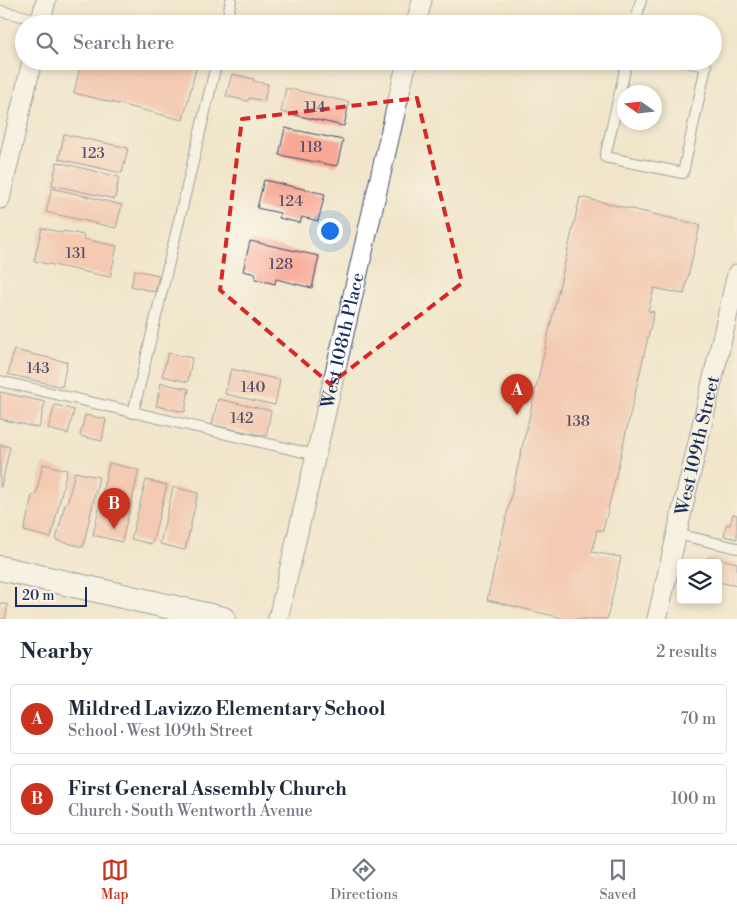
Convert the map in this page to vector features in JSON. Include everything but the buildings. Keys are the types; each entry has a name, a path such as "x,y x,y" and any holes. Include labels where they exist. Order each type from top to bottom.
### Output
{"street":[{"path":"43,15 46,0"},
{"path":"418,15 422,0"},
{"path":"0,195 30,70"},
{"name":"West 108th Place","path":"278,619 405,70"},
{"name":"West 109th Street","path":"657,619 737,274"},
{"path":"0,568 223,619"}],"lane":[{"path":"228,15 231,0"},
{"path":"637,15 641,0"},
{"path":"0,10 17,15"},
{"path":"133,413 215,70"},
{"path":"625,70 606,157 684,173 705,70"},
{"path":"0,381 316,456"},
{"path":"676,534 737,548"}],"highlighted area":[{"path":"417,98 462,283 330,384 220,290 242,119"}],"place":[{"name":"Mildred Lavizzo Elementary School","path":"517,415"},
{"name":"First General Assembly Church","path":"114,529"}]}
